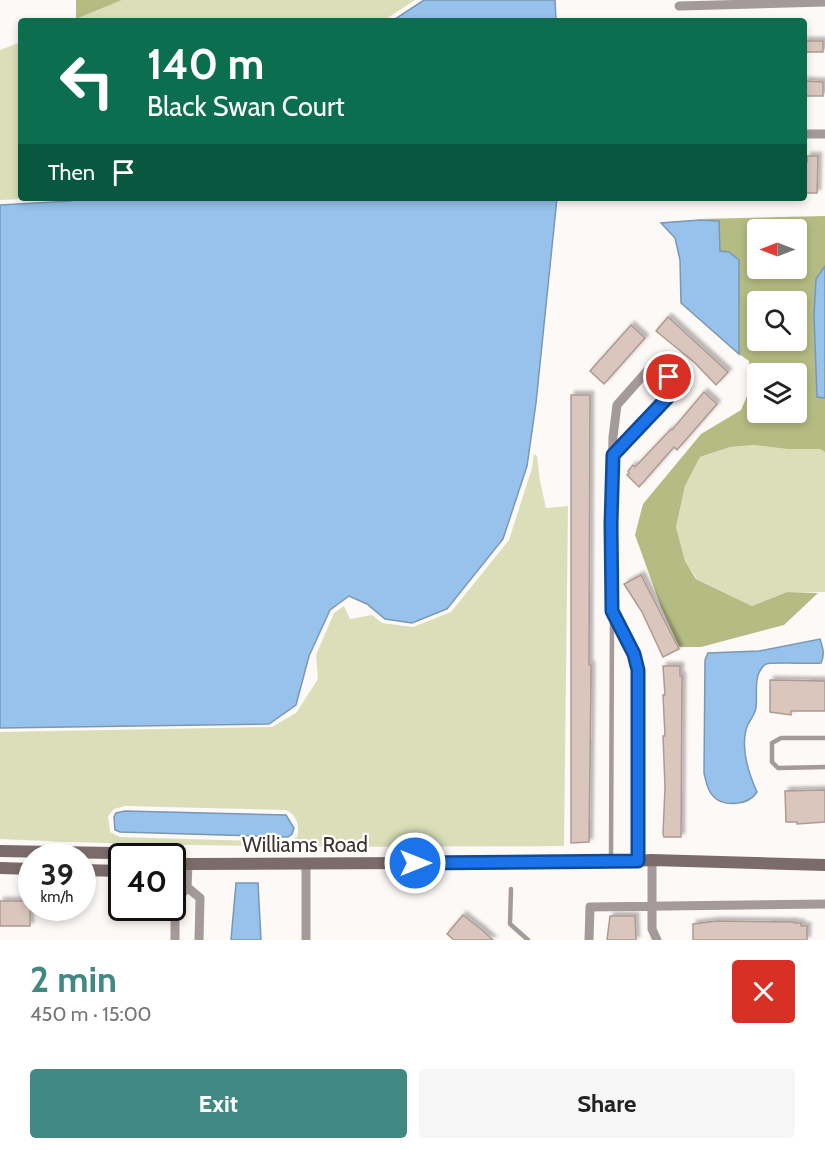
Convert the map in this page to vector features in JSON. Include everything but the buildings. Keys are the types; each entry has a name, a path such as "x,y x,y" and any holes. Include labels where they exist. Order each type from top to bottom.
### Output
{"street":[{"path":"680,6 825,2"},
{"path":"807,134 825,134"},
{"path":"613,455 672,390 673,385 669,377 658,368 653,367 648,370 617,405 613,455 612,611 634,654 638,670 638,861"},
{"name":"Williams Road","path":"0,851 108,853"},
{"path":"652,860 652,929 657,940"},
{"name":"Williams Road","path":"186,862 306,864 652,860 825,865"},
{"path":"306,864 306,940"},
{"path":"0,868 18,868"},
{"path":"175,940 176,904 187,887 200,898 199,940"},
{"path":"589,940 590,907 825,904"}],"lane":[{"path":"611,862 612,611"},
{"path":"825,738 781,738 772,743 772,762 778,768 825,768"},
{"path":"511,889 510,924 528,940"}],"green space":[{"path":"76,0 122,0 78,18 76,18"},
{"path":"122,0 415,0 388,18 78,18"},
{"path":"18,43 18,199 0,200 0,50"},
{"path":"825,216 825,266 816,279 814,315 817,396 825,398 825,452 820,449 787,449 754,445 730,447 700,457 685,486 676,527 685,561 696,579 752,606 787,592 818,593 784,625 701,647 679,647 661,607 635,535 643,504 701,434 741,410 747,396 747,423 807,423 807,363 749,363 739,354 739,260 720,251 719,221 699,219"},
{"path":"754,445 825,451 825,592 787,592 752,606 697,579 685,561 676,527 685,486 700,457 730,447"},
{"path":"534,454 537,456 546,508 568,506 564,846 352,847 0,839 0,732 272,727 296,713 318,679 316,655 334,613 344,606 350,619 372,615 382,623 413,627 451,612 509,540 532,468","holes":["125,806 286,810 297,821 298,829 297,837 288,842 120,837 110,832 108,816 114,809"]}],"water":[{"path":"424,0 555,0 556,18 397,18"},
{"path":"71,201 557,201 536,403 527,466 503,539 447,609 412,623 385,619 367,604 349,596 330,610 309,656 296,705 269,724 0,728 0,205"},
{"path":"719,221 720,251 729,252 739,260 739,354 681,303 680,260 675,238 661,223"},
{"path":"825,266 825,398 817,397 814,315 816,279"},
{"path":"820,639 823,651 821,663 769,663 762,668 756,684 755,710 745,732 744,741 748,767 757,792 742,802 730,803 718,800 709,791 704,773 705,660 708,653 759,651"},
{"path":"125,811 286,815 294,828 288,837 120,832 115,830 114,817 116,813"},
{"path":"236,883 258,883 261,940 231,940"}],"route":[{"path":"415,863 638,861 638,670 634,654 612,611 613,455 668,397 673,385 669,377"}]}
